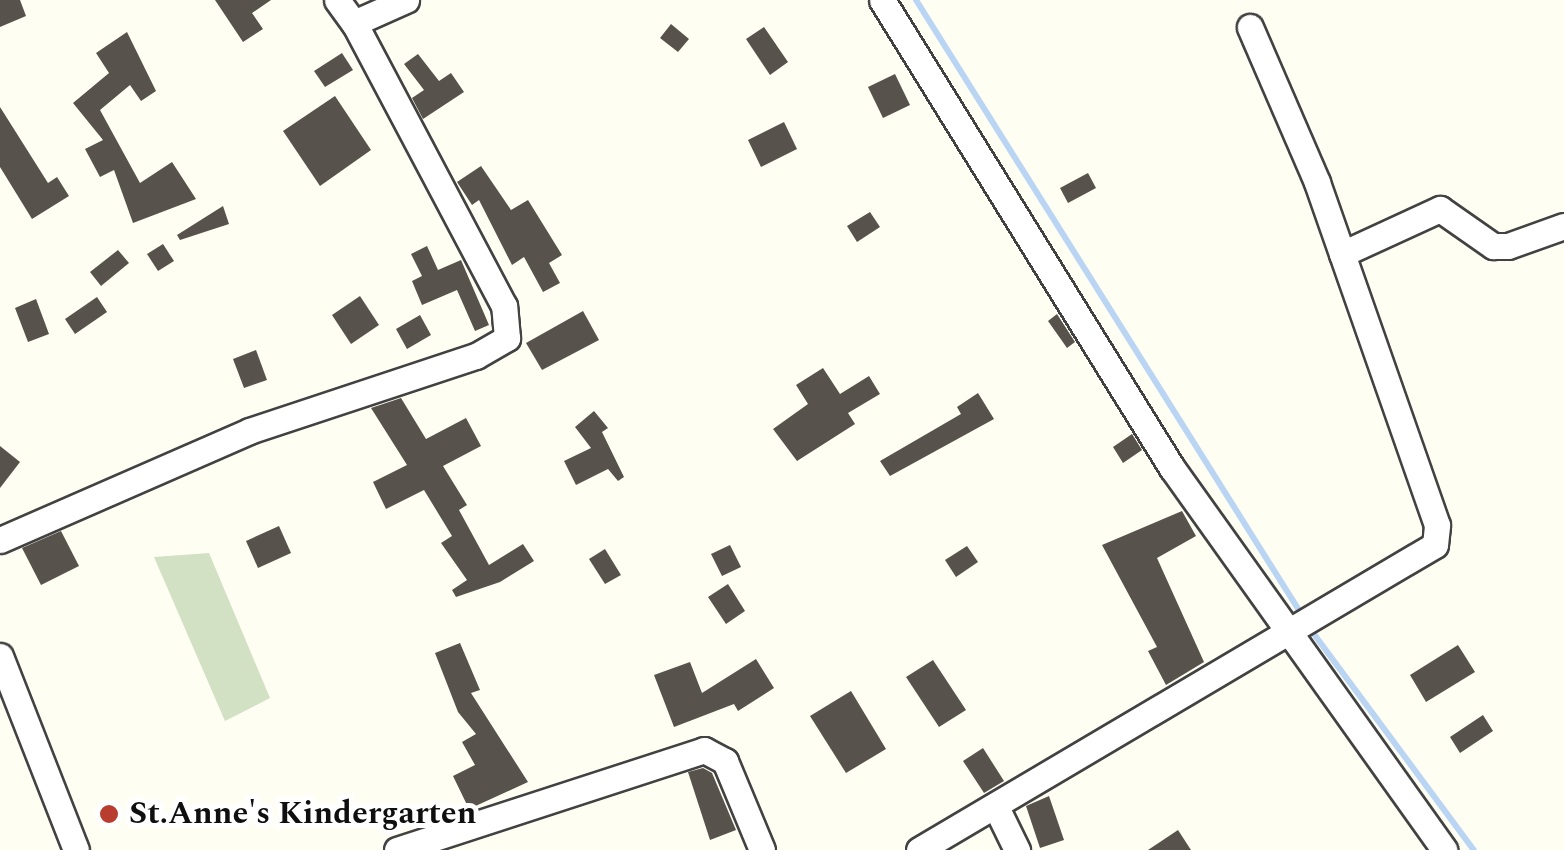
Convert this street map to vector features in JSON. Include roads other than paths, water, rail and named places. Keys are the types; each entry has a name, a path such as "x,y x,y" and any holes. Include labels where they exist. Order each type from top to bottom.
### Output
{"street":[{"path":"0,540 249,431 476,356 507,338 504,306 354,23 338,0"},
{"path":"354,23 406,0"},
{"path":"882,0 1172,468 1296,624 1444,850"},
{"path":"919,850 997,809 1296,624 1426,556 1438,536 1342,254 1250,27"},
{"path":"1342,254 1440,209 1493,246 1508,246 1564,226"},
{"path":"0,656 76,850"},
{"path":"397,850 704,750 724,761 762,850"},
{"path":"997,809 1017,850"}],"waterway":[{"path":"916,0 1302,615"},
{"path":"1308,626 1474,850"}],"place":[{"name":"St.Anne's Kindergarten","path":"109,814"}]}
